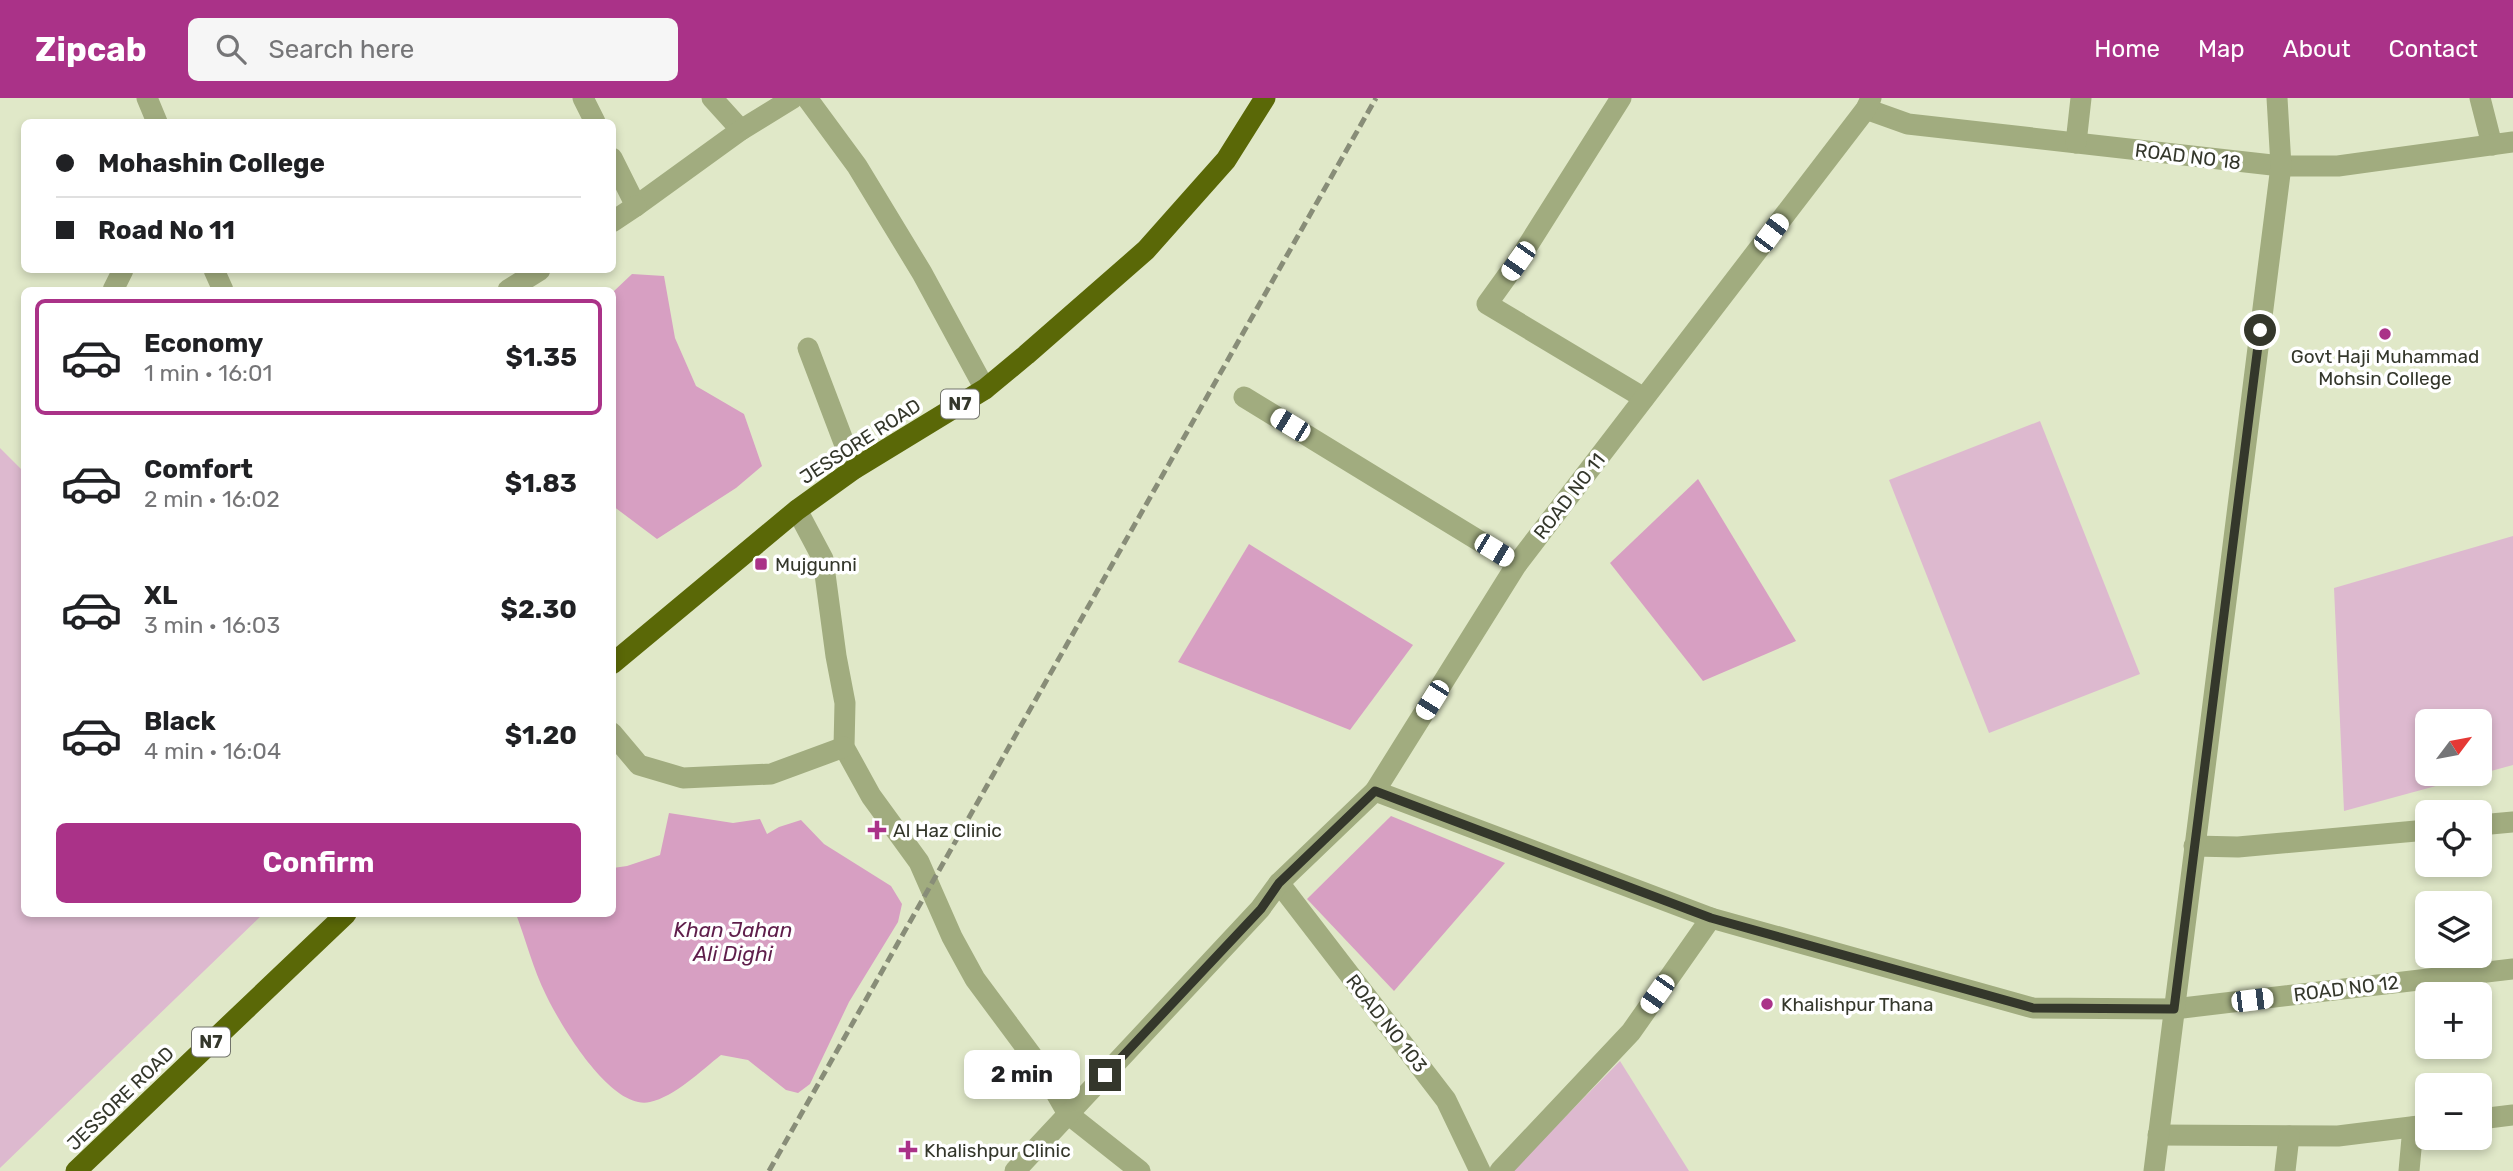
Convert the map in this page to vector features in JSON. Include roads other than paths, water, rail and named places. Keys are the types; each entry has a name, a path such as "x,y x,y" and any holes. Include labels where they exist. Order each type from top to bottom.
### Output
{"highway":[{"name":"JESSORE ROAD","path":"616,661 797,510 855,469 985,389 1146,250 1226,160 1265,98"},
{"name":"JESSORE ROAD","path":"76,1171 343,917"}],"street":[{"path":"147,98 156,119"},
{"path":"583,98 594,119"},
{"path":"712,98 741,130"},
{"path":"616,219 741,130 793,98"},
{"path":"807,98 857,166 915,261 985,389"},
{"path":"1621,98 1518,261 1487,304 1644,398"},
{"path":"2076,143 2081,98"},
{"path":"2154,1171 2281,166 2277,98"},
{"path":"2480,98 2503,143"},
{"name":"ROAD NO 11","path":"1016,1171 1261,909 1279,883 1375,791 1517,564 1868,104"},
{"name":"ROAD NO 18","path":"1868,104 1909,124 2281,166 2338,166 2503,143"},
{"path":"616,166 636,206"},
{"path":"513,287 535,273"},
{"path":"808,348 855,469"},
{"path":"1244,397 1517,564"},
{"path":"797,510 823,559 835,656 845,703 844,747 871,796 919,862 975,979 1044,1072 1068,1114 1140,1171"},
{"path":"616,738 639,765 683,778 771,774 844,747"},
{"name":"ROAD NO 12","path":"1375,791 1711,918 2033,1008 2174,1009 2513,969"},
{"path":"2492,824 2513,822"},
{"path":"2194,846 2238,847 2415,831"},
{"name":"ROAD NO 103","path":"1279,883 1446,1100 1480,1171"},
{"path":"1500,1171 1631,1032 1711,918"},
{"path":"2492,1118 2513,1115"},
{"path":"2158,1135 2338,1136 2415,1127"},
{"path":"2285,1171 2289,1136"},
{"path":"2409,1171 2415,1146"}],"water":[{"path":"632,274 664,276 675,338 696,386 744,414 762,466 736,488 657,539 616,508 616,289"},
{"path":"1698,479 1796,641 1703,681 1610,563"},
{"path":"1249,544 1413,645 1350,730 1178,662"},
{"name":"Khan Jahan Ali Dighi","path":"669,813 733,823 760,819 767,834 801,820 824,844 891,886 902,904 898,922 849,1002 810,1084 798,1093 786,1090 748,1060 721,1055 669,1095 650,1102 635,1101 619,1093 589,1063 553,1008 533,965 517,917 616,917 616,868 660,855"},
{"path":"1391,816 1505,863 1394,991 1307,899"}],"railway":[{"path":"769,1171 1376,98"}],"place":[{"name":"Govt Haji Muhammad Mohsin College","path":"2385,334"},
{"name":"Mujgunni","path":"761,564"},
{"name":"Al Haz Clinic","path":"877,830"},
{"name":"Khalishpur Thana","path":"1767,1004"},
{"name":"Khalishpur Clinic","path":"908,1150"}]}
